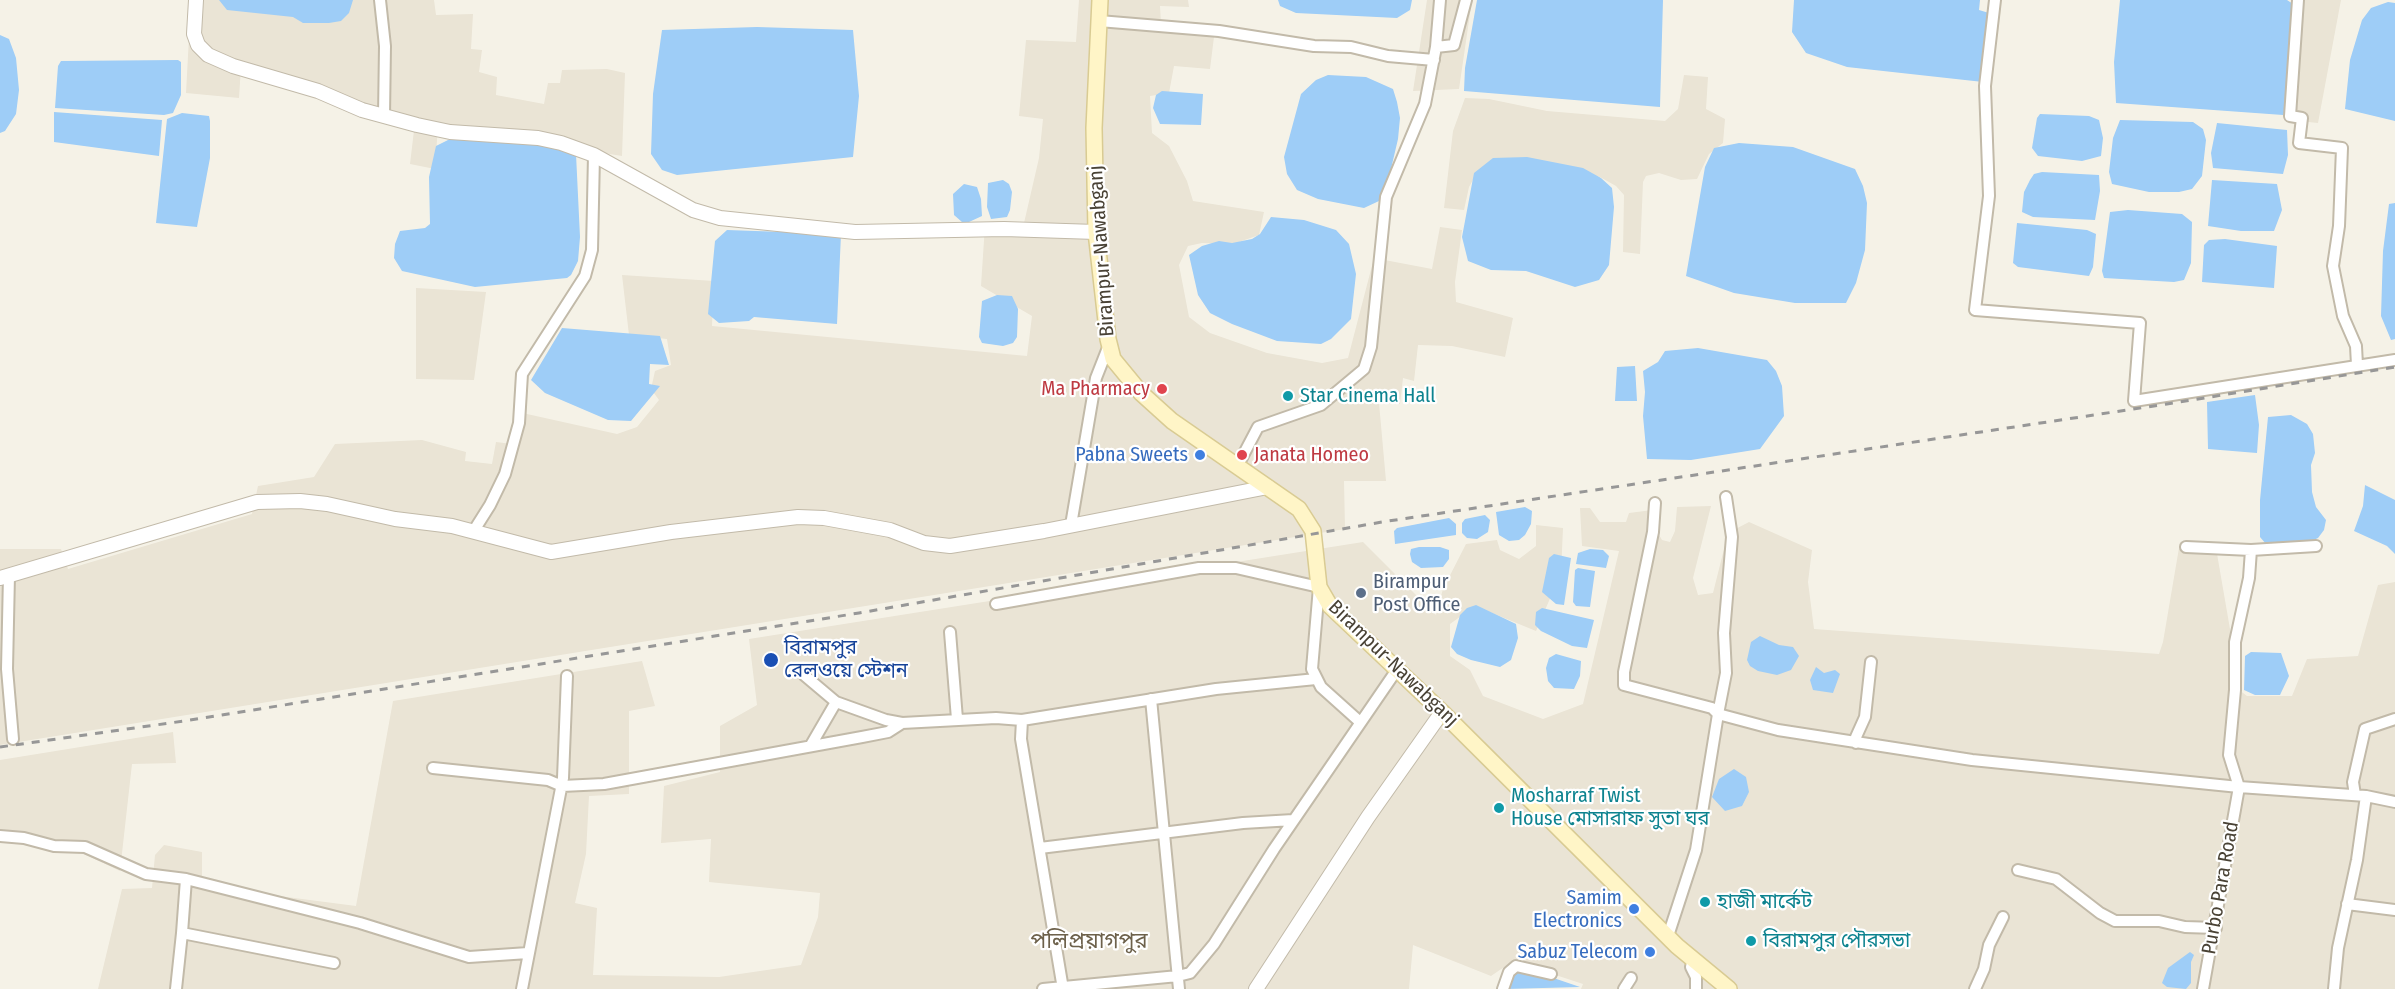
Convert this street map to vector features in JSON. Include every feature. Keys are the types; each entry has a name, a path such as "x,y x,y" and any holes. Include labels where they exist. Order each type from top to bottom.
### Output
{"main road":[{"name":"Birampur-Nawabganj","path":"1100,0 1094,128 1096,232 1109,345 1113,359 1141,393 1172,421 1299,509 1308,520 1315,538 1319,586 1330,606 1396,671 1442,712 1668,936 1729,989"}],"street":[{"path":"196,0 194,34 198,45 208,55 384,116 450,132 538,138 594,155 693,210 720,218 855,232 1005,229 1096,232"},
{"path":"380,0 385,46 384,116"},
{"path":"1238,465 1258,427 1321,405 1364,369 1371,347 1386,198 1425,104 1436,47 1440,0"},
{"path":"1436,47 1454,45 1466,0"},
{"path":"1995,0 1985,86 1989,196 1976,310 2140,323 2134,401 2395,360"},
{"path":"2298,0 2290,116 2302,117 2299,142 2342,148 2339,226 2333,267 2343,316 2356,346 2357,365"},
{"path":"1099,21 1219,31 1314,46 1351,47 1388,56 1434,60"},
{"path":"473,532 490,505 505,474 519,423 522,374 585,276 592,250 594,155"},
{"path":"1071,525 1096,378 1109,345"},
{"path":"13,739 7,669 4,576 256,502 300,501 327,504 473,532 551,552 671,532 798,517 824,518 890,530 924,543 950,546 1268,487"},
{"path":"1668,936 1696,850 1726,673 1724,633 1732,537 1726,497"},
{"path":"1655,503 1653,532 1624,672 1624,685 1712,708 1718,714 1778,730 1972,760 2239,787 2360,796 2395,802"},
{"path":"2186,547 2251,550 2316,546"},
{"path":"2239,787 2229,755 2235,690 2235,642 2249,578 2251,550"},
{"path":"996,604 1199,568 1236,568 1319,586 1312,669 1316,679 1360,722"},
{"path":"950,632 957,719"},
{"path":"1856,742 1865,717 1871,662"},
{"path":"1043,989 1190,973 1214,944 1293,820 1396,671"},
{"path":"804,675 836,702 886,720 902,723 957,719 1022,720 1150,699 1316,679"},
{"path":"522,989 562,786 567,676"},
{"path":"1150,699 1179,989"},
{"path":"811,745 836,702"},
{"path":"1256,989 1368,817 1442,712"},
{"path":"2334,989 2337,948 2357,860 2360,796 2353,782 2365,729 2395,719"},
{"path":"1022,720 1021,739 1062,987"},
{"path":"433,768 548,780 562,786 604,784 888,732 902,723"},
{"name":"Purbo Para Road","path":"2203,989 2216,928 2239,787"},
{"path":"1040,848 1244,823 1293,820"},
{"path":"0,836 24,838 54,846 85,847 146,874 186,879 360,923 469,957 528,953"},
{"path":"2018,870 2056,879 2100,913 2115,921 2159,921 2185,927 2216,928"},
{"path":"176,989 186,879"},
{"path":"2346,904 2395,909"},
{"path":"1974,989 1984,969 1989,945 2003,917"},
{"path":"182,933 334,963"},
{"path":"1693,959 1691,967 1696,977 1696,989"},
{"path":"1503,989 1509,972 1516,966 1551,974"},
{"path":"1624,989 1631,978"}],"shaded area":[{"path":"191,0 434,0 436,15 473,14 471,49 482,50 479,72 497,77 496,95 544,104 548,83 560,83 562,70 607,69 625,73 622,156 438,126 435,169 410,164 415,122 241,67 239,98 186,93"},
{"path":"1079,0 1188,0 1189,7 1160,6 1161,24 1215,29 1210,69 1174,66 1169,93 1150,96 1152,133 1169,146 1187,181 1193,201 1264,212 1259,235 1233,244 1202,243 1188,246 1179,265 1189,317 1210,333 1267,353 1322,363 1348,358 1374,258 1432,269 1440,227 1462,230 1455,282 1456,302 1513,318 1505,357 1452,346 1418,345 1414,381 1403,378 1400,404 1379,403 1386,481 1344,481 1345,529 0,745 0,549 61,549 68,569 252,514 258,486 314,477 335,444 422,440 466,452 465,461 492,464 496,442 512,444 518,412 617,434 637,427 659,400 651,389 655,371 671,365 667,339 629,335 622,275 714,281 712,326 1027,356 1032,316 981,286 985,225 1024,223 1039,158 1043,119 1019,116 1026,40 1076,42"},
{"path":"1427,0 1472,0 1459,89 1413,91"},
{"path":"2300,0 2341,0 2318,123 2289,120"},
{"path":"1684,75 1708,77 1706,109 1725,119 1723,143 1709,154 1697,179 1681,180 1659,173 1646,176 1643,182 1640,254 1623,252 1624,195 1616,186 1600,177 1569,169 1478,171 1469,187 1464,210 1444,208 1453,131 1465,98 1489,99 1547,111 1665,121 1678,109"},
{"path":"416,288 486,292 474,380 416,379"},
{"path":"1711,506 1693,578 1698,595 1713,593 1728,533 1749,522 1812,550 1808,582 1814,629 2159,654 2180,542 2216,548 2230,629 2230,683 2247,696 2292,696 2307,659 2358,656 2378,585 2395,582 2395,989 1581,989 1583,984 1513,961 1491,976 1413,945 1409,989 98,989 122,889 152,888 155,855 164,845 202,852 202,886 356,906 393,701 642,661 655,706 629,711 629,794 589,796 586,854 575,903 597,908 593,975 719,977 801,965 818,917 820,893 709,882 711,839 661,843 664,786 720,772 720,726 757,705 749,639 1363,542 1436,615 1443,589 1466,544 1497,540 1500,550 1519,559 1536,546 1536,525 1563,528 1561,573 1536,631 1475,606 1450,624 1450,656 1470,670 1483,696 1543,719 1583,704 1619,551 1582,546 1580,508 1590,508 1600,522 1626,522 1629,513 1660,509 1658,533 1662,540 1670,542 1675,531 1677,507"},
{"path":"173,732 176,763 132,764 120,871 82,853 51,852 22,843 0,842 0,760"}],"water":[{"path":"219,0 353,0 349,13 341,21 303,23 293,17 227,10"},
{"path":"1278,0 1412,0 1410,10 1397,18 1296,13 1280,6"},
{"path":"1477,0 1663,0 1660,107 1464,91 1465,68"},
{"path":"1794,0 1980,0 1979,10 1989,13 1983,82 1847,67 1806,53 1792,32"},
{"path":"2120,0 2287,0 2296,6 2287,106 2283,115 2116,103 2114,62"},
{"path":"2388,2 2395,3 2395,121 2345,109 2350,60 2362,20 2371,8"},
{"path":"757,27 853,30 859,96 853,157 677,175 662,170 651,154 653,94 662,30"},
{"path":"0,35 9,39 16,58 19,90 16,114 5,131 0,133"},
{"path":"178,60 181,62 181,95 173,113 164,115 55,108 58,66 61,61"},
{"path":"1328,75 1366,77 1393,89 1397,102 1400,118 1398,139 1387,186 1379,201 1364,208 1318,199 1297,190 1287,174 1284,157 1301,94 1316,80"},
{"path":"1162,91 1203,94 1201,125 1160,124 1153,108 1156,95"},
{"path":"54,112 162,120 159,156 54,142"},
{"path":"182,113 209,116 210,121 210,158 197,227 156,223 167,119"},
{"path":"2040,114 2089,116 2099,120 2103,138 2101,156 2082,161 2038,156 2032,148 2037,118"},
{"path":"2120,120 2193,122 2203,129 2206,140 2202,176 2192,189 2179,192 2149,192 2112,184 2109,172 2113,138"},
{"path":"2217,123 2287,130 2288,155 2283,174 2213,168 2211,153"},
{"path":"466,138 548,145 576,154 580,237 578,261 567,278 475,287 402,271 394,258 395,244 400,231 425,228 430,224 429,177 436,146 448,140"},
{"path":"1739,143 1793,147 1855,169 1863,186 1867,203 1865,250 1856,283 1846,303 1795,303 1734,293 1686,276 1705,167 1714,148"},
{"path":"1527,157 1583,168 1601,178 1612,188 1614,207 1609,265 1599,280 1575,287 1526,271 1491,270 1468,261 1462,237 1474,173 1493,158"},
{"path":"2042,172 2099,175 2100,191 2095,220 2033,217 2022,212 2024,192 2030,180 2034,174"},
{"path":"1003,180 1009,184 1012,192 1010,210 1007,217 991,219 987,207 988,183"},
{"path":"2212,180 2277,184 2282,210 2274,231 2241,231 2208,226"},
{"path":"964,184 977,187 981,199 982,216 969,222 962,222 954,215 953,194"},
{"path":"2395,203 2395,339 2391,340 2381,316 2383,251 2389,204"},
{"path":"2128,210 2182,214 2192,222 2191,263 2184,280 2174,282 2104,278 2102,271 2110,212"},
{"path":"1271,217 1304,220 1336,230 1349,244 1356,274 1351,319 1331,339 1321,344 1277,341 1232,324 1210,313 1198,295 1189,255 1202,246 1219,241 1232,243 1252,239 1260,234"},
{"path":"2017,223 2087,230 2096,234 2093,267 2089,276 2018,267 2013,263"},
{"path":"727,230 841,234 837,324 754,317 749,321 719,323 708,314 715,241"},
{"path":"2225,239 2277,246 2274,288 2202,282 2204,245 2209,240"},
{"path":"997,295 1012,296 1018,309 1017,337 1013,343 1003,346 982,343 979,337 982,301"},
{"path":"562,328 660,336 669,365 650,364 649,384 660,386 631,421 608,420 545,393 531,380"},
{"path":"1698,348 1767,360 1776,371 1782,386 1784,416 1760,449 1691,460 1647,459 1643,416 1645,392 1643,371 1658,362 1665,351"},
{"path":"1635,366 1637,401 1615,401 1617,367"},
{"path":"2255,395 2259,425 2257,453 2208,449 2207,402"},
{"path":"2291,415 2307,424 2313,434 2315,453 2311,465 2312,492 2316,507 2326,520 2324,530 2318,538 2307,543 2266,544 2260,537 2260,500 2268,417"},
{"path":"2365,485 2395,500 2395,554 2387,546 2354,531 2363,506"},
{"path":"1525,507 1532,511 1531,524 1525,535 1519,540 1509,541 1499,535 1496,512"},
{"path":"1485,515 1490,520 1488,532 1477,539 1467,538 1462,533 1462,523 1465,519"},
{"path":"1449,518 1456,524 1456,535 1395,544 1394,531 1397,528"},
{"path":"1440,547 1449,550 1449,559 1443,567 1421,568 1412,562 1410,554 1411,549"},
{"path":"1590,549 1603,550 1609,556 1606,568 1576,564 1578,553"},
{"path":"1554,554 1571,558 1564,605 1556,604 1542,592 1549,558"},
{"path":"1578,568 1595,571 1590,607 1576,606 1573,602 1575,570"},
{"path":"1476,605 1516,624 1518,638 1511,660 1500,667 1471,660 1457,654 1451,647 1460,615 1467,608"},
{"path":"1542,608 1594,620 1587,648 1572,646 1541,631 1535,625 1536,612"},
{"path":"1760,636 1779,645 1793,647 1799,656 1791,670 1777,675 1758,671 1750,666 1747,660 1751,642"},
{"path":"2251,652 2281,653 2289,676 2280,695 2255,695 2244,690 2245,656"},
{"path":"1556,654 1581,661 1580,676 1574,689 1554,688 1548,681 1546,668 1549,658"},
{"path":"1816,667 1824,673 1835,670 1840,674 1833,693 1813,690 1810,680"},
{"path":"1734,769 1746,777 1749,792 1742,806 1725,811 1712,797 1719,779"},
{"path":"2190,952 2194,955 2191,962 2191,983 2186,989 2167,987 2162,983 2168,968"},
{"path":"1513,969 1533,971 1580,987 1506,989"}],"railway":[{"path":"0,747 184,721 859,613 1382,522 2167,404 2395,367"}],"place":[{"name":"Ma Pharmacy","path":"1162,389"},
{"name":"Star Cinema Hall","path":"1288,396"},
{"name":"Pabna Sweets","path":"1200,455"},
{"name":"Janata Homeo","path":"1242,455"},
{"name":"Birampur Post Office","path":"1361,593"},
{"name":"বিরামপুর রেলওয়ে স্টেশন","path":"771,660"},
{"name":"Mosharraf Twist House মোসারাফ সুতা ঘর","path":"1499,808"},
{"name":"হাজী মার্কেট","path":"1705,902"},
{"name":"Samim Electronics","path":"1634,909"},
{"name":"বিরামপুর পৌরসভা","path":"1751,941"},
{"name":"Sabuz Telecom","path":"1650,952"}],"district":[{"name":"পলিপ্রয়াগপুর","path":"1089,942"}]}
